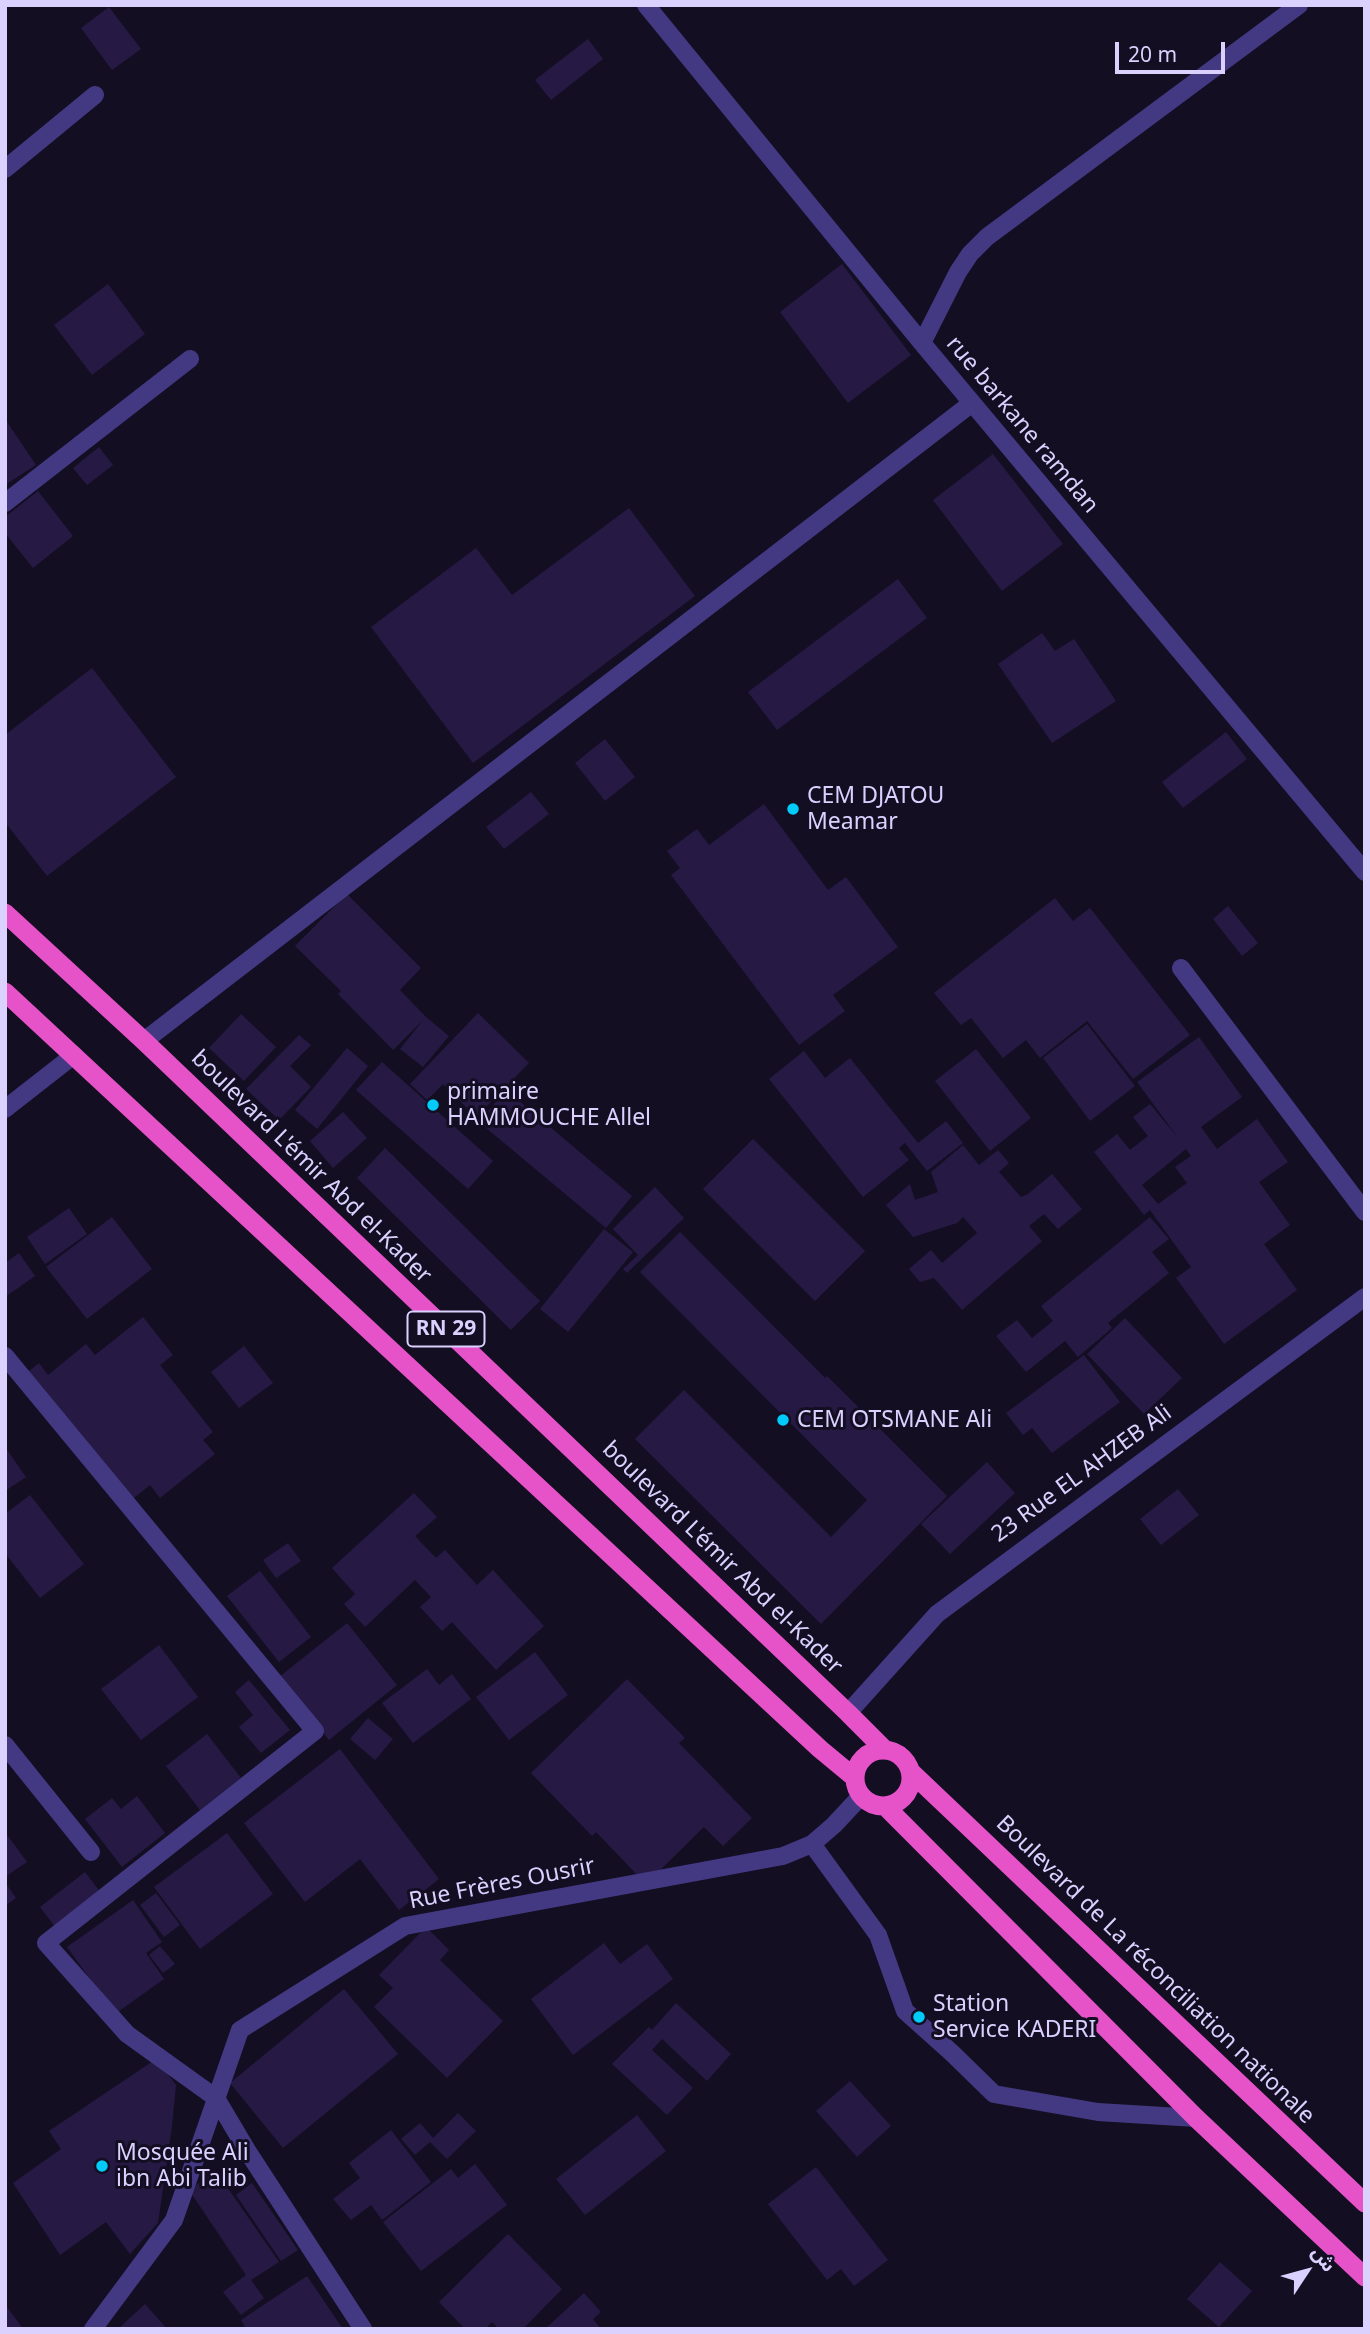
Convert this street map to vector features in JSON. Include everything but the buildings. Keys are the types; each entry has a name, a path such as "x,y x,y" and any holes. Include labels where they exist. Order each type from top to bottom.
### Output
{"highway":[{"name":"boulevard L'émir Abd el-Kader","path":"5,913 144,1041 884,1749"},
{"name":"RN 29","path":"5,992 858,1787"},
{"path":"887,1807 903,1799 909,1791 911,1772 902,1756 884,1749 875,1750 860,1761 858,1787 868,1802 887,1807 1196,2118 1365,2277"},
{"name":"Boulevard de La réconciliation nationale","path":"911,1772 1365,2203"}],"street":[{"name":"rue barkane ramdan","path":"646,5 922,343 1365,873"},
{"path":"922,343 958,272 970,254 987,237 1299,5"},
{"path":"5,169 95,95"},
{"path":"5,503 190,359"},
{"path":"144,1041 972,403"},
{"path":"1181,968 1365,1212"},
{"path":"5,1109 74,1055"},
{"name":"23 Rue EL AHZEB Ali","path":"848,1713 937,1614 1365,1297"},
{"path":"5,1356 315,1731 46,1943 127,2034 216,2098 363,2329"},
{"path":"5,1745 91,1852"},
{"name":"Rue Frères Ousrir","path":"93,2329 174,2220 240,2030 405,1926 783,1856 812,1844 834,1825 858,1787"},
{"path":"812,1844 878,1935 905,2011 994,2094 1098,2112 1196,2118"}],"place":[{"name":"CEM DJATOU Meamar","path":"793,809"},
{"name":"primaire HAMMOUCHE Allel","path":"433,1105"},
{"name":"CEM OTSMANE Ali","path":"783,1420"},
{"name":"Station Service KADERI","path":"919,2017"},
{"name":"Mosquée Ali ibn Abi Talib","path":"102,2166"}]}
